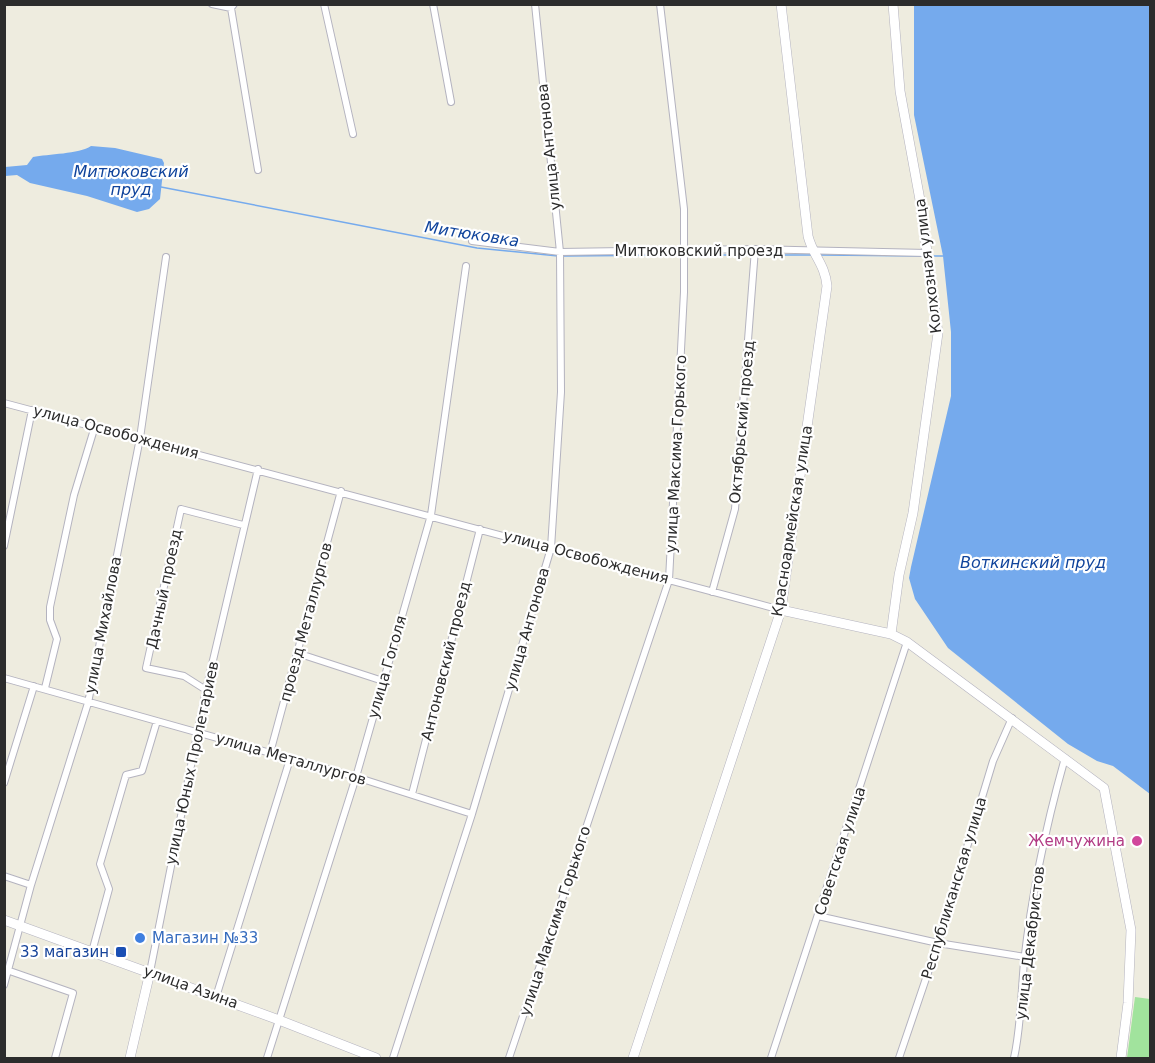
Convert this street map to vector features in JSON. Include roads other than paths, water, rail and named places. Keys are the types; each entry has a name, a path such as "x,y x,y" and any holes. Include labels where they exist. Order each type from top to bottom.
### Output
{"street":[{"path":"212,4 233,6 258,170"},
{"path":"324,4 353,134"},
{"path":"433,4 451,102"},
{"name":"улица Антонова","path":"393,1059 472,814 551,548 561,392 560,252 536,4"},
{"name":"улица Максима Горького","path":"509,1059 669,580 684,254 684,209 660,4"},
{"name":"Красноармейская улица","path":"633,1059 781,610 827,286 822,262 814,252 808,236 781,4"},
{"name":"Колхозная улица","path":"891,634 899,575 913,513 938,333 900,91 893,4"},
{"name":"Митюковский проезд","path":"472,241 560,252 684,254 755,249 927,253"},
{"name":"Октябрьский проезд","path":"712,592 735,509 755,249"},
{"name":"улица Михайлова","path":"4,984 31,885 88,703 140,438 166,257"},
{"name":"улица Гоголя","path":"267,1059 356,777 431,515 466,266"},
{"name":"улица Освобождения","path":"4,403 781,610 891,634 907,642 1066,758 1104,789 1131,930 1128,1003 1121,1059"},
{"path":"4,546 32,410"},
{"path":"45,688 57,639 50,620 50,607 74,495 95,426"},
{"name":"улица Юных Пролетариев","path":"130,1059 150,972 206,690 258,469"},
{"name":"проезд Металлургов","path":"270,753 341,491"},
{"name":"Дачный проезд","path":"206,690 184,676 146,668 181,509 243,525"},
{"name":"Антоновский проезд","path":"412,794 480,529"},
{"name":"Советская улица","path":"771,1059 907,642"},
{"path":"297,653 383,681"},
{"name":"улица Металлургов","path":"4,678 356,777 472,814"},
{"path":"4,783 34,686"},
{"name":"Республиканская улица","path":"898,1059 938,943 993,761 1012,718"},
{"path":"92,952 109,889 100,864 126,775 142,771 157,721"},
{"name":"улица Декабристов","path":"1014,1059 1019,1034 1025,957 1045,830 1066,758"},
{"path":"216,997 290,759"},
{"path":"4,876 31,885"},
{"path":"818,916 938,943 1025,957"},
{"name":"улица Азина","path":"4,920 279,1020 376,1059"},
{"path":"7,969 73,993 55,1059"}],"water":[{"name":"Воткинский пруд","path":"914,5 1150,5 1150,794 1113,766 1097,761 1068,744 948,648 915,599 909,578 951,396 951,332 943,256 914,115"},
{"name":"Митюковский пруд","path":"91,146 115,148 162,159 164,163 160,199 149,209 137,212 87,196 30,183 17,175 5,176 5,167 27,165 33,157 71,152"}],"waterway":[{"name":"Митюковка","path":"161,187 477,248 558,256"},
{"name":"Митюковка","path":"563,256 681,255"},
{"name":"Митюковка","path":"686,255 753,255"},
{"name":"Митюковка","path":"758,255 813,255"},
{"name":"Митюковка","path":"821,255 924,256"},
{"name":"Митюковка","path":"932,256 943,256"}],"place":[{"name":"Жемчужина","path":"1137,841"},
{"name":"Магазин №33","path":"140,938"},
{"name":"33 магазин","path":"121,952"}]}
